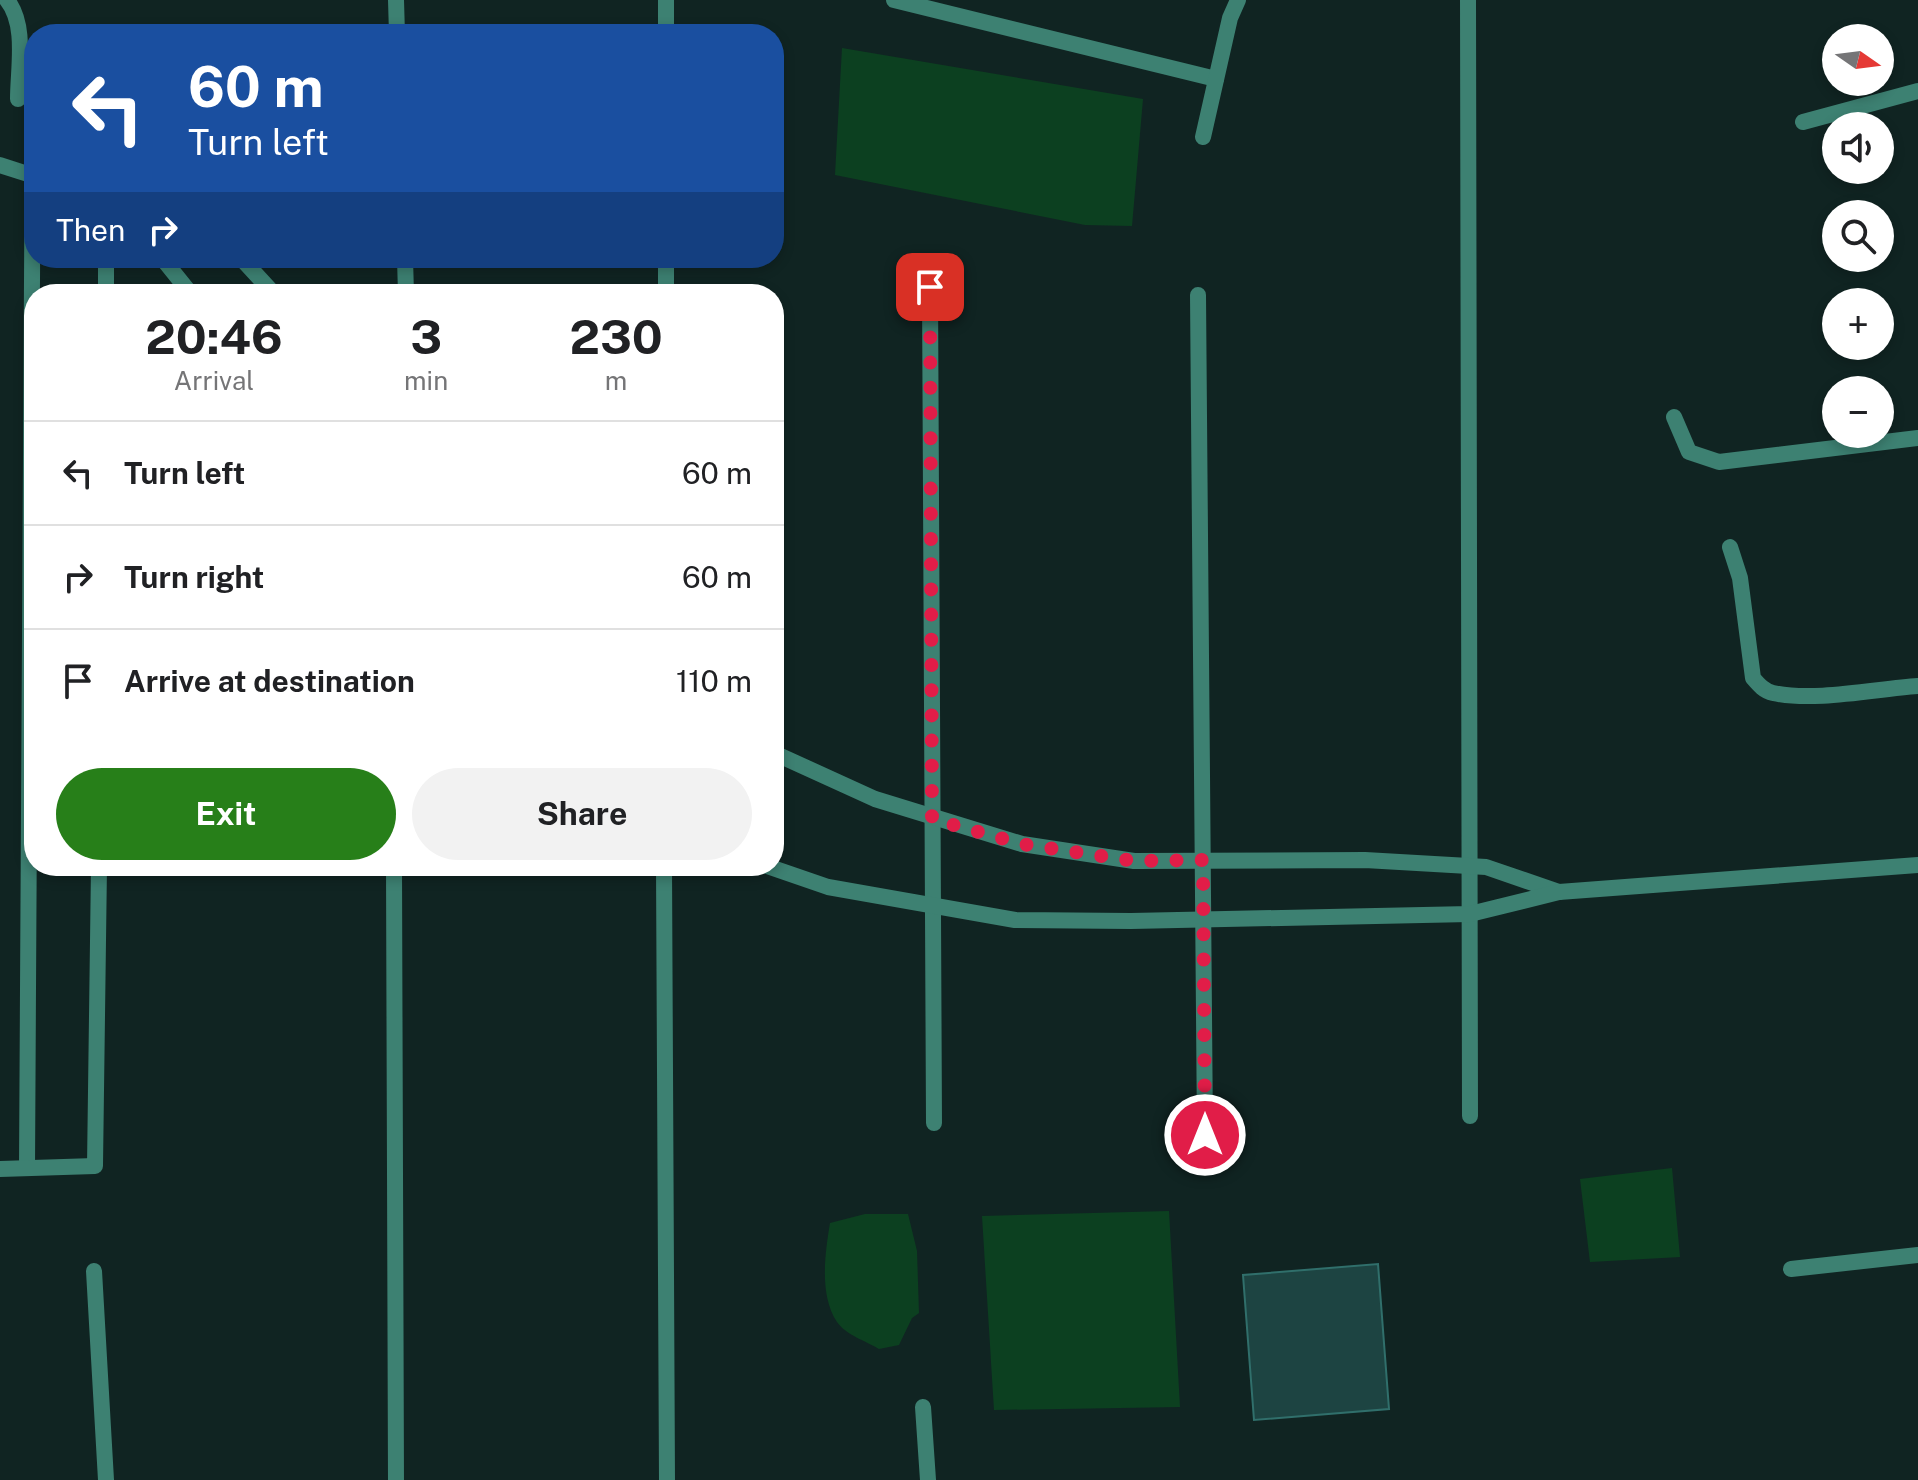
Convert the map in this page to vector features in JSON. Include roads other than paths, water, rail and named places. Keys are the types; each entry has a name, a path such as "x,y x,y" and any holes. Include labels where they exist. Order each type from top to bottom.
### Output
{"street":[{"path":"7,0 13,8 19,31 24,70"},
{"path":"396,0 397,24"},
{"path":"666,0 666,24"},
{"path":"894,0 1216,79"},
{"path":"1203,137 1230,18 1238,0"},
{"path":"1468,0 1470,1116"},
{"path":"1803,122 1918,91"},
{"path":"0,94 24,101"},
{"path":"0,165 24,173"},
{"path":"170,268 183,284"},
{"path":"250,268 265,284"},
{"path":"930,287 934,1123"},
{"path":"1198,295 1205,1135"},
{"path":"1674,417 1689,452 1719,462 1918,438"},
{"path":"1730,547 1740,578 1753,678 1761,688 1771,693 1809,695 1918,686"},
{"path":"784,758 863,794 932,819 1022,844 1134,861 1365,860 1486,867 1559,892"},
{"path":"784,872 828,887 1015,920 1203,921 1470,914 1559,892 1918,865"},
{"path":"27,1168 29,876"},
{"path":"0,1169 95,1166 99,876"},
{"path":"394,876 396,1480"},
{"path":"664,876 667,1480"},
{"path":"1791,1269 1918,1255"},
{"path":"94,1271 106,1480"},
{"path":"923,1407 928,1480"}]}
